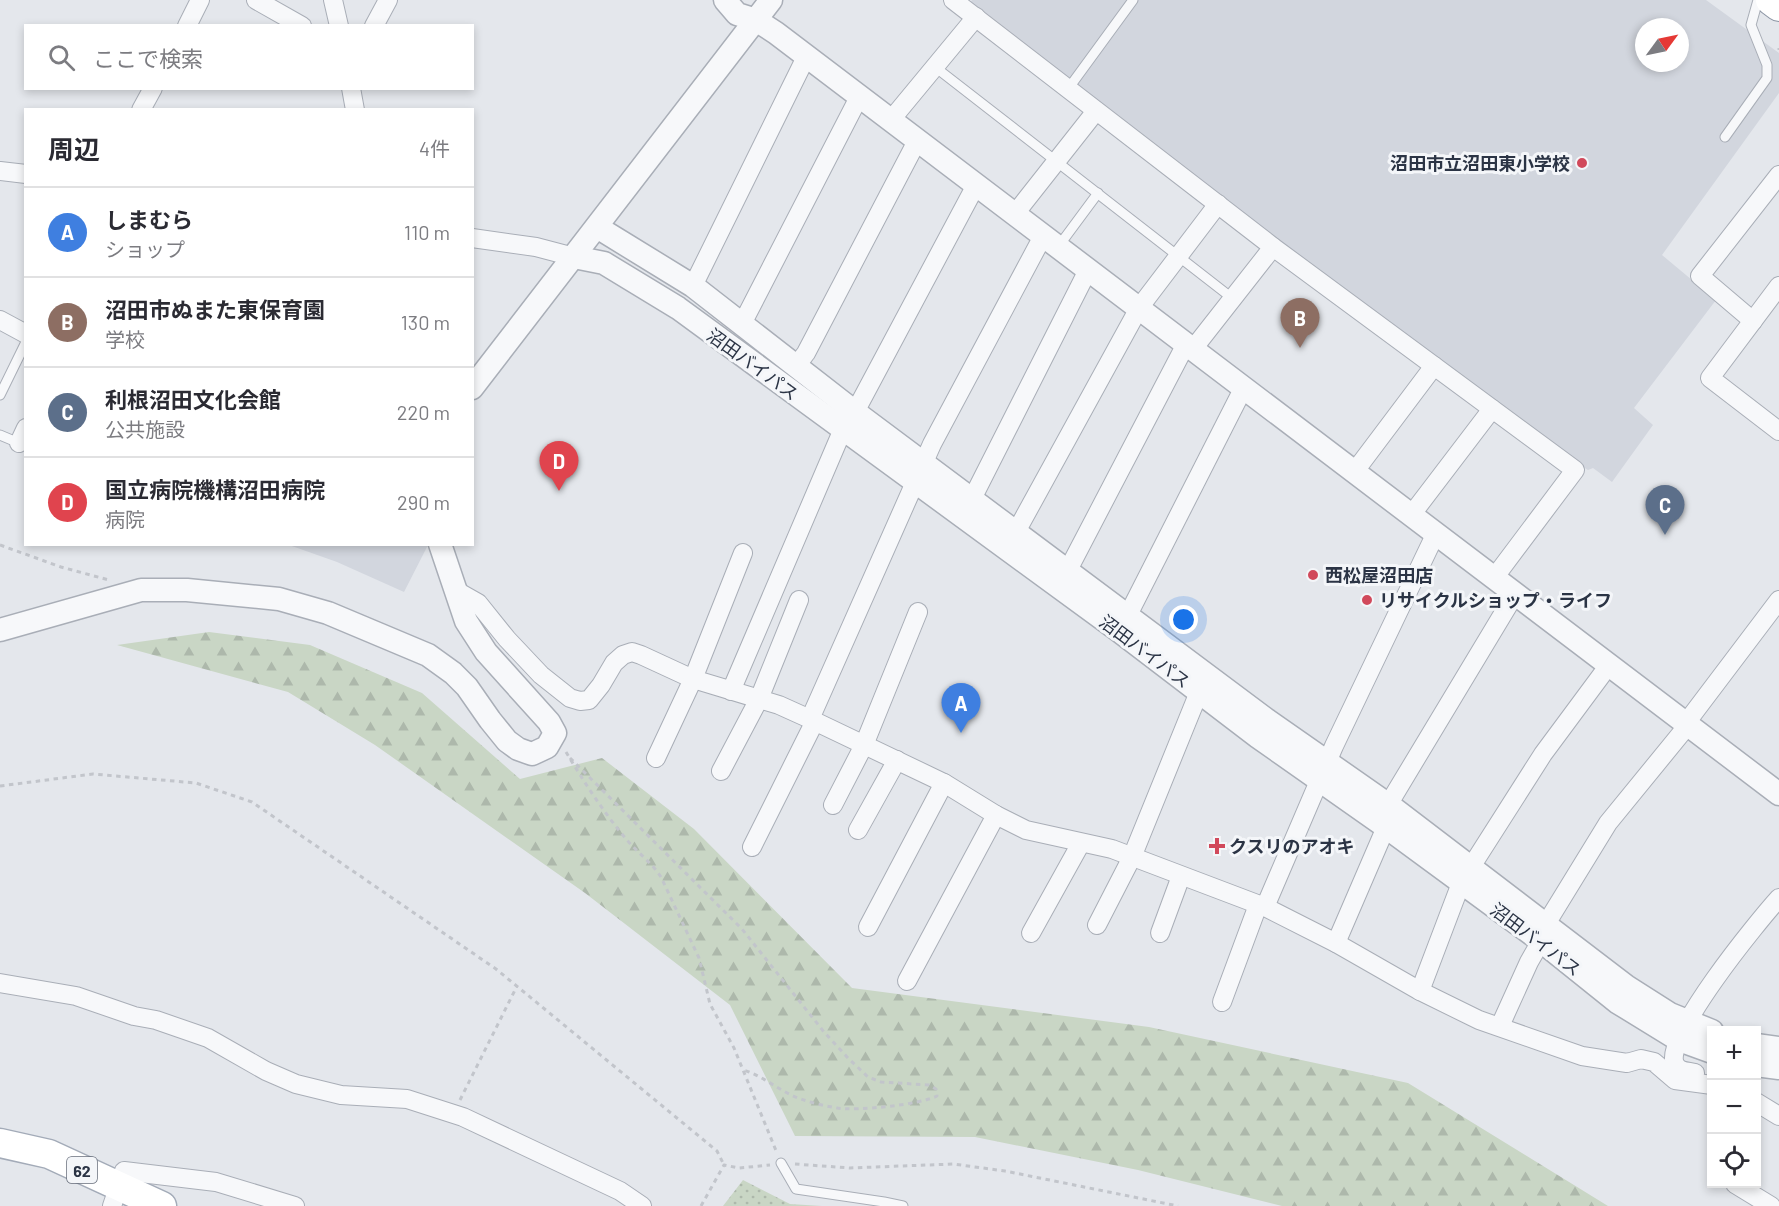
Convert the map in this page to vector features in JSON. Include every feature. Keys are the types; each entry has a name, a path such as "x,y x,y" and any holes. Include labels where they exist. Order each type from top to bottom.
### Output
{"highway":[{"path":"1771,0 1779,6"}],"main road":[{"name":"62","path":"0,1143 48,1154 115,1196 162,1206"}],"street":[{"path":"188,24 200,0"},
{"path":"256,0 298,24"},
{"path":"333,0 339,24"},
{"path":"375,24 388,0"},
{"path":"725,0 737,14 756,20 807,57 1687,724 1776,787"},
{"path":"474,385 771,0"},
{"path":"953,0 1273,247 1575,470 1494,578"},
{"path":"890,121 976,18"},
{"path":"693,286 807,57"},
{"path":"142,108 152,90"},
{"path":"351,90 355,108"},
{"path":"742,324 859,97"},
{"path":"1014,215 1096,111"},
{"path":"796,366 806,352 917,141"},
{"path":"0,171 24,174"},
{"path":"1753,321 1700,276 1779,176"},
{"path":"732,691 849,421 976,186"},
{"path":"1016,532 1139,308 1218,204"},
{"name":"沼田バイパス","path":"597,227 693,286 796,366 849,421"},
{"path":"474,238 537,247 574,257"},
{"path":"752,847 813,720 932,444 1050,242"},
{"path":"1068,570 1190,346 1273,247"},
{"name":"沼田バイパス","path":"574,257 604,263 678,308 849,421 919,472 1119,631 1258,737 1323,771"},
{"path":"972,499 1088,270"},
{"path":"1779,286 1710,378 1779,431"},
{"path":"0,321 24,333"},
{"path":"1354,471 1434,366"},
{"path":"1128,615 1244,387"},
{"path":"1412,514 1492,409"},
{"name":"沼田バイパス","path":"919,472 972,499 1267,720 1323,771 1543,933 1670,1014 1683,1030 1707,1048"},
{"path":"1222,1002 1261,906 1436,532"},
{"path":"0,630 141,590 187,590 279,599 328,613 428,655 453,673 467,687 507,741 518,749 532,754 547,747 555,733 549,722 486,652 466,621 441,546"},
{"path":"656,758 693,679 743,553"},
{"path":"455,590 478,603 507,639 541,675 570,698 580,701 589,700 614,663 622,655 632,652 693,679 779,705 813,720 944,783 996,815 1026,830 1112,849 1261,906 1336,943 1420,991 1479,1020 1582,1056 1627,1063 1641,1059 1654,1062 1675,1080 1707,1084"},
{"path":"1336,943 1387,816 1515,594"},
{"path":"721,771 759,699 799,600"},
{"path":"1500,1026 1543,933 1608,823 1687,724 1779,600"},
{"path":"833,805 864,744 918,612"},
{"path":"1420,991 1466,875 1543,754 1609,665"},
{"path":"1097,925 1132,857 1199,692"},
{"path":"858,830 897,760"},
{"path":"868,927 944,783"},
{"path":"907,981 996,815"},
{"path":"1031,933 1081,843"},
{"path":"1160,933 1181,876"},
{"path":"1707,1075 1681,1071 1675,1064 1673,1053 1683,1030 1742,942 1779,898"},
{"path":"0,983 76,996 134,1016 156,1020 208,1038 266,1071 296,1084 341,1095 407,1099 453,1113 620,1191 642,1206"},
{"name":"沼田バイパス","path":"1683,1030 1707,1031"},
{"path":"1761,1046 1779,1048"},
{"path":"1761,1066 1779,1068"},
{"path":"1761,1106 1779,1116"},
{"path":"115,1196 124,1172 216,1182 295,1206"},
{"path":"1741,1188 1770,1206"}],"lane":[{"path":"1068,89 1133,0"},
{"path":"1725,137 1767,78 1767,65 1751,24 1758,0"},
{"path":"935,67 1232,298"},
{"path":"1050,242 1098,193"},
{"path":"0,395 24,346"},
{"path":"0,435 22,436"},
{"path":"781,1163 796,1190 903,1206"}],"path":[{"path":"0,544 61,567 141,590"},
{"path":"555,733 588,787 621,832 656,869 661,878 699,958 710,1004 734,1048 781,1163"},
{"path":"570,758 742,929 824,1032 868,1077 881,1082 929,1084 936,1089 937,1096 927,1101 867,1108 838,1108 800,1099 769,1084 754,1073 743,1070"},
{"path":"0,786 93,774 196,783 252,802 496,969 717,1151 724,1165"},
{"path":"453,1113 517,986"},
{"path":"724,1165 740,1168 781,1163 850,1168 953,1164 1005,1171 1178,1206"},
{"path":"700,1206 724,1165"}],"shaded area":[{"path":"972,0 1706,0 1779,53 1779,93 1662,255 1716,300 1634,408 1653,425 1612,482 1593,468 1588,470 1566,456 1335,286 969,4"},
{"path":"292,546 427,546 404,592 337,562"}],"green space":[{"path":"209,632 310,645 422,693 520,779 602,758 694,829 852,988 1149,1027 1408,1083 1608,1206 1282,1206 1138,1170 975,1137 795,1136 730,1005 585,893 375,745 288,692 117,645"},
{"path":"743,1180 790,1204 822,1206 723,1206"}],"place":[{"name":"沼田市立沼田東小学校","path":"1582,163"},
{"name":"沼田市ぬまた東保育園","path":"1300,348"},
{"name":"国立病院機構沼田病院","path":"559,491"},
{"name":"利根沼田文化会館","path":"1665,535"},
{"name":"西松屋沼田店","path":"1313,575"},
{"name":"リサイクルショップ・ライフ","path":"1367,600"},
{"name":"しまむら","path":"961,733"},
{"name":"クスリのアオキ","path":"1217,846"}]}
